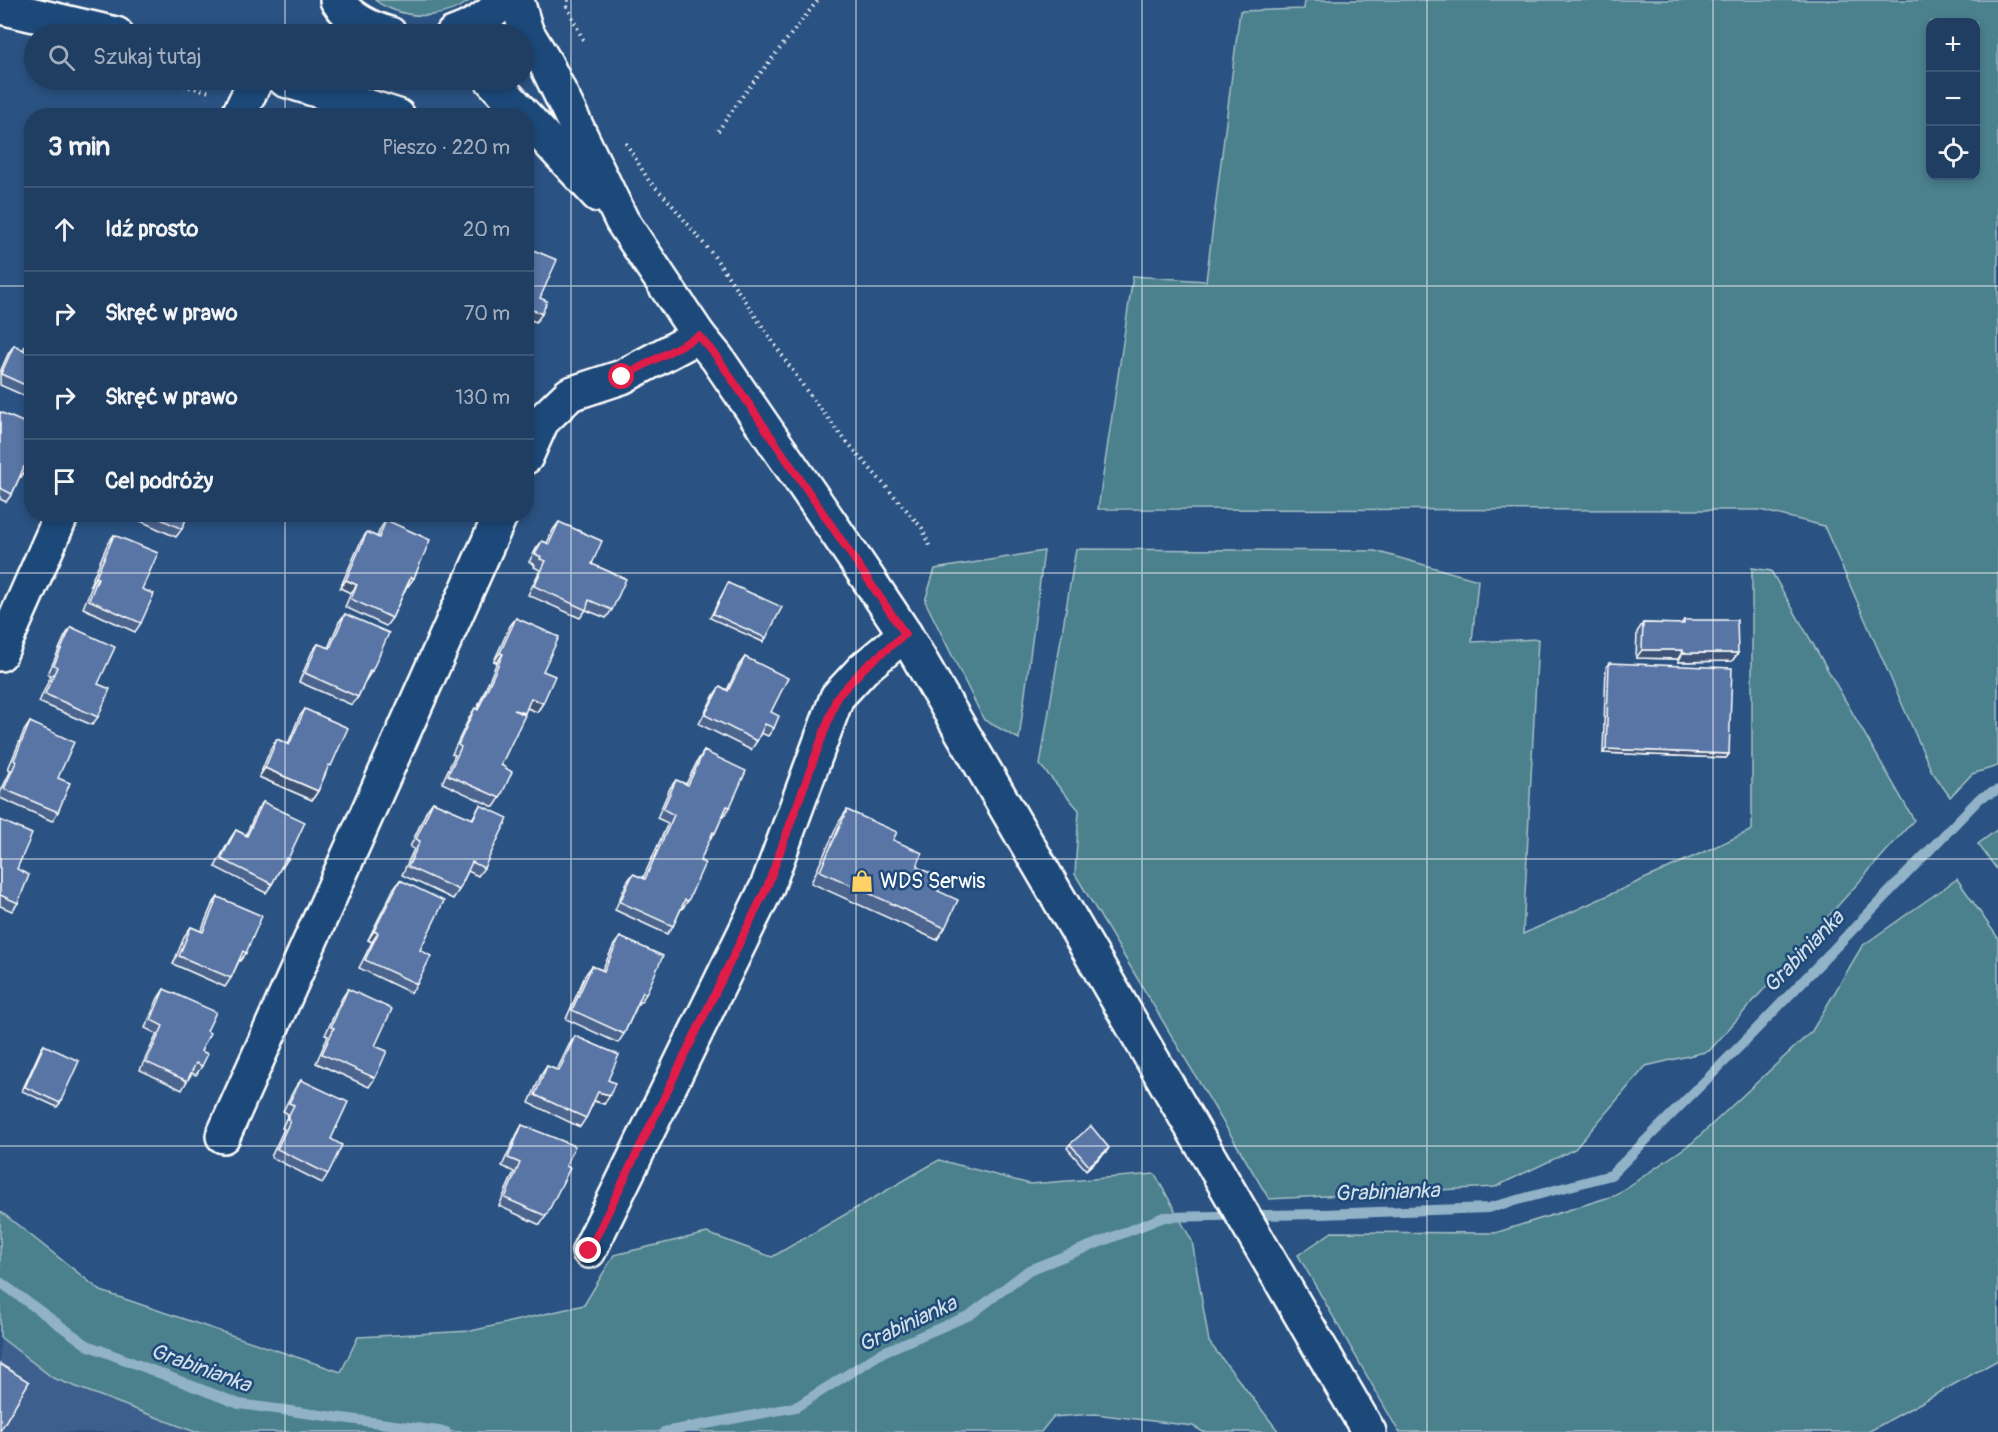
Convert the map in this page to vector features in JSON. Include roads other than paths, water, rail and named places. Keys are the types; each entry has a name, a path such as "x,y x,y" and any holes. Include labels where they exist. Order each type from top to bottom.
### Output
{"street":[{"path":"337,0 340,6 364,24"},
{"path":"475,24 496,10 504,0"},
{"path":"517,0 524,24"},
{"path":"0,7 73,24"},
{"path":"534,44 546,64 622,221 905,634 1369,1432"},
{"path":"242,108 251,90"},
{"path":"316,90 373,108"},
{"path":"501,90 518,108"},
{"path":"534,125 622,221"},
{"path":"534,439 542,421 570,394 622,377 699,336"},
{"path":"0,654 58,522"},
{"path":"223,1136 497,522"},
{"path":"589,1251 767,887 837,697 863,669 905,634"}],"waterway":[{"name":"Grabinianka","path":"664,1432 796,1407 883,1352 970,1315 1029,1270 1164,1217 1488,1208 1611,1175 1742,1044 1980,798 1998,790"},
{"name":"Grabinianka","path":"0,1282 87,1345 239,1404 446,1432"}],"place":[{"name":"WDS Serwis","path":"862,881"}]}
